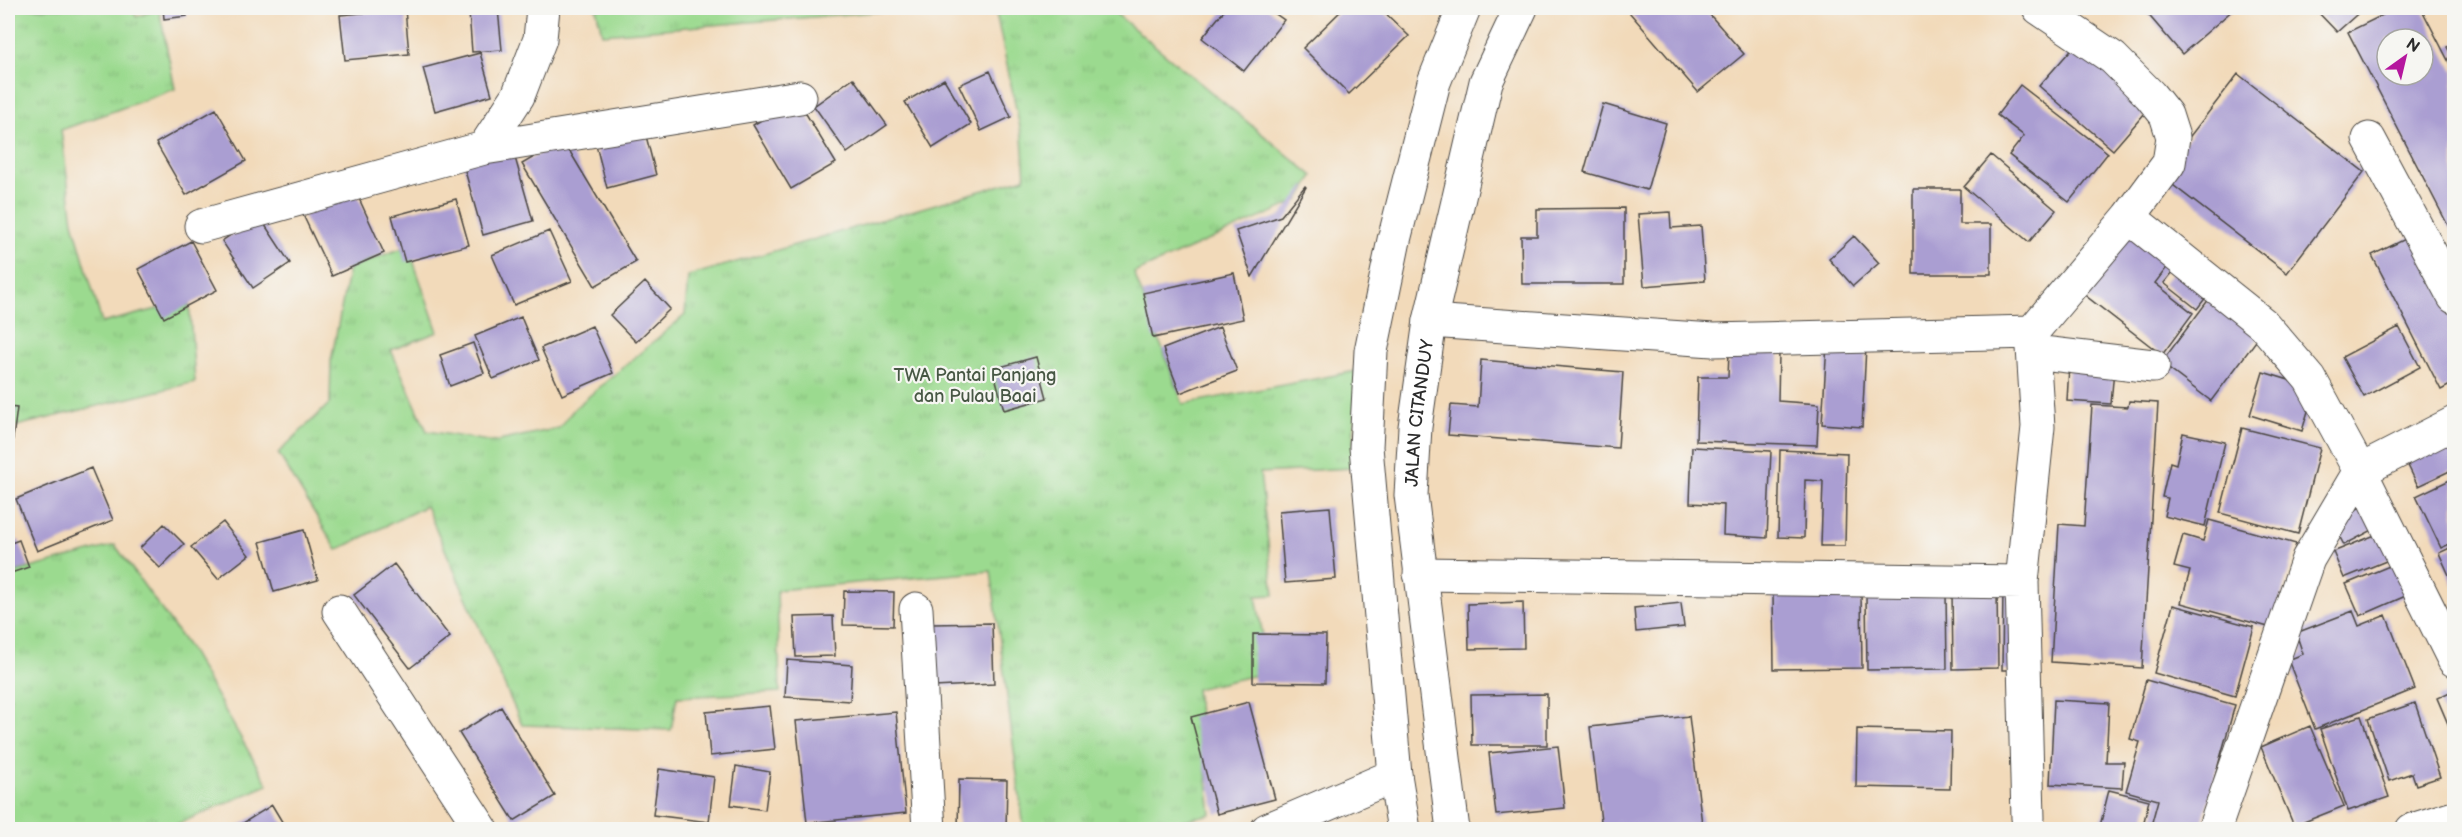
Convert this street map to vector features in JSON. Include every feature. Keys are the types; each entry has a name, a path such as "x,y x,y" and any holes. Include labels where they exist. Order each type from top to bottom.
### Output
{"street":[{"path":"484,148 518,96 540,39 543,8"},
{"path":"1404,830 1395,775 1366,447 1371,351 1394,240 1434,82 1464,8"},
{"name":"JALAN CITANDUY","path":"1453,830 1411,495 1415,427 1430,321 1486,82 1521,8"},
{"path":"2028,818 2022,582 2038,427 2033,342 2169,163 2173,137 2166,115 2150,95 2113,58 2039,8"},
{"path":"201,226 484,148 801,97"},
{"path":"2369,139 2454,297"},
{"path":"2129,218 2263,324 2310,379 2360,471 2454,660"},
{"path":"1430,321 1713,340 2033,342 2153,366"},
{"path":"2214,830 2308,559 2360,471 2454,423"},
{"path":"1420,574 2022,582"},
{"path":"916,609 929,830"},
{"path":"339,611 482,830"},
{"path":"1267,830 1395,775"},
{"path":"2412,830 2454,817"}],"green space":[{"path":"8,8 133,8 136,17 159,9 175,89 61,130 73,222 102,323 189,301 195,382 8,428"},
{"path":"596,8 923,8 602,34"},
{"name":"TWA Pantai Panjang dan Pulau Baai","path":"995,8 1109,8 1313,176 1298,201 1134,273 1183,404 1357,371 1352,468 1260,473 1274,595 1256,596 1269,672 1196,689 1211,814 1148,829 1024,829 991,571 777,590 780,692 677,697 671,730 522,725 426,506 337,550 278,453 330,403 331,361 349,268 408,246 438,332 391,350 427,431 494,442 559,428 575,408 685,315 688,276 1025,178 1022,137"},
{"path":"115,545 189,648 268,785 166,829 8,830 8,574"}],"building":[{"path":"163,8 186,8 187,16 164,19"},
{"path":"439,8 470,8 443,17"},
{"path":"1226,8 1267,8 1284,20 1244,71 1202,38"},
{"path":"1344,8 1380,8 1409,36 1349,94 1303,48"},
{"path":"1635,8 1704,8 1744,54 1698,92 1629,12"},
{"path":"2151,8 2235,8 2182,54 2146,12"},
{"path":"2314,8 2364,8 2337,32"},
{"path":"2397,8 2421,8 2431,27 2375,27 2375,84 2348,32"},
{"path":"405,9 409,54 345,60 340,15"},
{"path":"498,9 502,50 472,52 469,12"},
{"path":"2435,35 2454,72 2454,237 2376,87 2435,87"},
{"path":"2077,43 2151,106 2113,150 2039,86"},
{"path":"2454,43 2454,60 2447,47"},
{"path":"480,53 492,95 435,111 423,68"},
{"path":"990,71 1011,117 981,131 959,85"},
{"path":"2238,74 2364,172 2287,273 2160,175"},
{"path":"853,78 887,125 847,153 814,106"},
{"path":"944,79 971,124 933,148 905,102"},
{"path":"2020,85 2108,153 2069,202 2009,155 2024,136 1997,115"},
{"path":"797,99 836,163 791,189 753,125"},
{"path":"1603,104 1666,123 1647,190 1584,172"},
{"path":"216,109 246,161 186,195 156,143"},
{"path":"644,128 656,175 607,188 595,141"},
{"path":"563,140 636,262 595,286 522,164"},
{"path":"512,147 533,221 483,235 462,160"},
{"path":"1991,155 2056,210 2029,242 1964,187"},
{"path":"1305,186 1252,277 1236,231 1281,216"},
{"path":"1913,189 1960,189 1960,224 1991,224 1991,274 1913,274"},
{"path":"356,192 384,253 332,276 303,215"},
{"path":"456,199 469,245 405,262 392,216"},
{"path":"1624,208 1624,284 1522,284 1521,236 1537,236 1537,209"},
{"path":"1670,212 1671,228 1701,226 1705,281 1644,286 1638,214"},
{"path":"259,216 290,263 253,288 222,241"},
{"path":"2130,221 2175,257 2155,283 2193,313 2162,355 2077,289"},
{"path":"549,231 572,281 514,305 492,255"},
{"path":"2418,233 2454,305 2454,383 2441,390 2372,255"},
{"path":"1854,236 1879,263 1853,286 1829,259"},
{"path":"191,241 217,290 164,318 138,269"},
{"path":"2181,262 2213,288 2197,309 2164,283"},
{"path":"1234,273 1243,319 1153,338 1143,293"},
{"path":"645,282 670,309 636,342 610,315"},
{"path":"2212,295 2262,333 2211,401 2161,363"},
{"path":"521,317 539,360 493,379 475,336"},
{"path":"592,326 613,373 562,395 541,348"},
{"path":"1220,327 1237,371 1180,393 1163,349"},
{"path":"2399,327 2420,367 2364,397 2342,357"},
{"path":"473,343 484,373 450,386 440,355"},
{"path":"1827,344 1866,346 1862,427 1822,424"},
{"path":"1729,351 1779,353 1778,401 1819,404 1817,445 1696,441 1698,377 1728,377"},
{"path":"1036,357 1047,398 1004,410 993,369"},
{"path":"1481,360 1623,372 1618,448 1448,435 1451,405 1478,407"},
{"path":"2069,366 2114,369 2111,404 2067,401"},
{"path":"2263,372 2315,388 2302,431 2250,415"},
{"path":"2129,401 2158,403 2142,668 2051,662 2059,524 2084,526 2092,405 2128,407"},
{"path":"8,407 17,408 10,461 8,461"},
{"path":"2242,428 2320,448 2298,534 2220,513"},
{"path":"2183,433 2225,442 2205,526 2164,516 2168,498 2162,497 2170,462 2176,464"},
{"path":"2454,435 2454,469 2418,486 2401,451"},
{"path":"1692,447 1771,451 1767,538 1723,535 1724,505 1690,503"},
{"path":"1780,450 1847,453 1845,546 1821,546 1823,481 1805,480 1804,538 1778,537"},
{"path":"91,468 113,520 37,551 16,499"},
{"path":"2454,478 2454,542 2441,548 2416,496"},
{"path":"2372,501 2384,524 2344,545 2332,522"},
{"path":"1330,507 1336,579 1285,583 1279,511"},
{"path":"2209,520 2296,544 2272,628 2181,603 2190,571 2174,567 2183,535 2203,541"},
{"path":"223,522 249,555 218,579 191,547"},
{"path":"164,524 184,544 160,568 140,548"},
{"path":"2390,529 2401,555 2344,578 2333,552"},
{"path":"304,530 318,580 274,592 260,542"},
{"path":"19,540 29,567 8,574 8,544"},
{"path":"2454,546 2454,586 2439,553"},
{"path":"2404,560 2417,591 2360,616 2346,584"},
{"path":"394,564 450,637 410,668 354,595"},
{"path":"2003,588 2020,588 2020,670 2002,670"},
{"path":"1861,590 1862,668 1774,669 1773,592"},
{"path":"844,591 894,592 893,626 843,625"},
{"path":"1952,592 1997,592 1998,668 1953,669"},
{"path":"1946,594 1947,669 1867,670 1866,595"},
{"path":"1523,602 1524,648 1469,649 1468,604"},
{"path":"1681,603 1684,627 1636,632 1634,608"},
{"path":"2173,605 2254,627 2235,696 2154,673"},
{"path":"2353,611 2359,626 2386,615 2415,689 2315,729 2288,660 2303,654 2296,633"},
{"path":"833,616 835,656 796,657 794,617"},
{"path":"992,623 994,684 934,687 932,624"},
{"path":"1253,634 1326,635 1325,683 1253,682"},
{"path":"787,660 852,665 850,701 785,697"},
{"path":"2146,680 2235,705 2200,830 2178,830 2152,822 2158,800 2126,791 2140,742 2130,739"},
{"path":"2454,690 2454,738 2437,698"},
{"path":"1547,694 1547,745 1472,745 1471,695"},
{"path":"2054,700 2109,703 2106,762 2124,762 2122,788 2050,784"},
{"path":"1249,702 1275,799 1217,814 1191,717"},
{"path":"2415,703 2440,777 2416,785 2412,773 2389,781 2368,719"},
{"path":"770,706 775,749 710,756 706,712"},
{"path":"501,707 555,796 514,821 459,733"},
{"path":"896,712 906,813 807,823 796,721"},
{"path":"1689,716 1702,824 1650,830 1602,830 1590,727"},
{"path":"2361,716 2389,797 2348,811 2320,729"},
{"path":"2310,726 2344,806 2294,826 2261,747"},
{"path":"1857,729 1951,731 1950,789 1856,787"},
{"path":"1558,746 1565,808 1496,815 1489,753"},
{"path":"736,766 770,772 765,810 731,805"},
{"path":"659,769 714,777 709,822 653,815"},
{"path":"959,779 1007,780 1006,830 958,830"},
{"path":"2109,790 2149,800 2142,830 2099,830"},
{"path":"272,805 287,830 232,830"}]}
